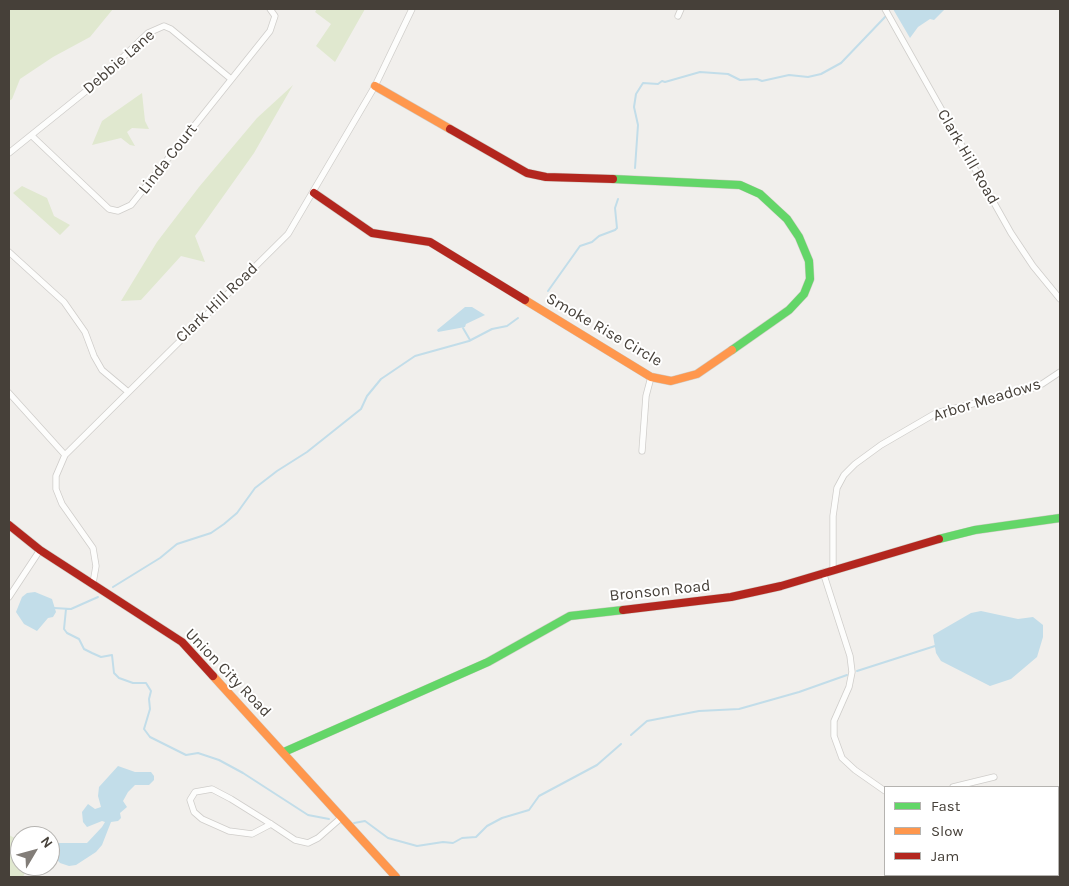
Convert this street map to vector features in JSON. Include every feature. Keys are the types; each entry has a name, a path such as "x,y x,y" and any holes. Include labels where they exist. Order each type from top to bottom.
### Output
{"street":[{"name":"Linda Court","path":"32,136 109,209 118,211 131,205 270,31 275,16 270,9"},
{"name":"Clark Hill Road","path":"92,583 96,566 93,548 62,504 56,489 56,476 65,455 127,391 288,234 314,193 375,86 412,9"},
{"path":"678,16 681,9"},
{"name":"Clark Hill Road","path":"885,9 1011,233 1038,272 1060,299"},
{"name":"Debbie Lane","path":"9,153 96,83 148,33 164,26 171,29 230,79"},
{"name":"Smoke Rise Circle","path":"314,193 372,233 430,242 443,249 651,377 671,381 697,374 789,310 804,294 810,279 809,261 799,237 787,219 760,194 740,185 546,177 527,174 375,86"},
{"path":"9,252 64,302 86,332 94,356 102,370 127,391"},
{"name":"Arbor Meadows","path":"834,569 833,532 837,488 844,475 855,464 881,445 936,413 1028,390 1042,384 1060,372"},
{"path":"642,451 646,396 651,377"},
{"path":"9,393 65,455"},
{"name":"Bronson Road","path":"284,752 488,662 570,616 731,597 780,586 823,572 975,530 1060,518"},
{"name":"Union City Road","path":"9,525 40,550 182,642 396,877"},
{"path":"9,597 40,550"},
{"path":"823,572 850,656 852,672 849,687 834,721 834,736 842,758 884,791"},
{"path":"957,786 994,777"},
{"path":"271,824 252,834 229,831 202,819 194,812 190,800 195,792 212,789 271,824 295,840 308,843 318,838 342,817"}],"green space":[{"path":"9,9 113,9 90,37 53,57 20,79 12,99 9,101"},
{"path":"317,9 365,9 335,62 316,46 331,24 315,12"},
{"path":"293,85 254,153 195,236 205,262 181,256 141,300 121,301 157,242 199,187 257,118"},
{"path":"142,93 145,121 149,129 132,128 127,132 135,146 130,145 121,138 92,145 102,121"},
{"path":"22,186 47,198 54,216 70,225 60,235 13,193"},
{"path":"9,835 10,876 23,876 9,877"}],"water":[{"path":"893,9 945,9 934,20 930,19 918,27 910,38"},
{"path":"465,307 472,307 485,315 466,324 465,327 438,332 437,330"},
{"path":"35,592 52,599 56,612 37,631 24,624 16,612 22,597 27,593"},
{"path":"981,611 1018,619 1033,617 1043,625 1043,637 1037,657 1011,679 990,686 941,661 936,653 933,635 971,613"},
{"path":"118,766 135,772 151,772 154,776 154,780 149,785 135,785 128,792 123,801 127,807 120,813 121,818 118,821 111,822 102,845 96,852 76,865 69,866 60,863 60,843 87,843 105,822 102,821 87,827 83,822 82,812 88,804 95,809 101,807 98,796 99,787"}],"waterway":[{"path":"635,168 638,125 634,107 636,94 643,83 658,84 662,81 665,82 700,72 728,74 740,80 757,79 762,81 789,75 808,77 821,74 841,63 885,17"},
{"path":"548,291 580,246 592,242 599,236 617,228 615,208 618,199"},
{"path":"113,587 160,558 177,544 211,533 224,524 237,513 255,488 307,452 361,409 367,396 381,379 415,356 469,341 492,329 507,326 518,318"},
{"path":"463,328 470,340"},
{"path":"54,608 71,609 98,597"},
{"path":"66,609 64,629 67,633 79,639 84,649 101,657 112,655 114,673 119,678 133,683 146,683 151,691 149,699 150,709 144,729 150,737 186,755 198,753 219,760 243,773 308,815 329,819"},
{"path":"857,671 935,646"},
{"path":"631,735 647,721 699,711 739,709 799,692 847,675"},
{"path":"354,823 365,821 388,838 417,846 443,842 453,843 462,838 476,837 487,826 502,818 529,810 539,796 597,765 621,744"}],"traffic: fast":[{"path":"613,179 740,185 760,194 787,219 799,237 809,261 810,279 804,294 789,310 732,350"},
{"path":"939,539 975,530 1060,518"},
{"path":"284,752 488,662 570,616 623,610"}],"traffic: slow":[{"path":"375,86 450,129"},
{"path":"525,300 651,377 671,381 697,374 732,350"},
{"path":"213,676 396,877"}],"traffic: jam":[{"path":"450,129 527,173 546,177 613,179"},
{"path":"314,193 372,233 430,242 525,300"},
{"path":"9,525 40,550 182,642 213,676"},
{"path":"623,610 731,597 781,586 939,539"}]}
